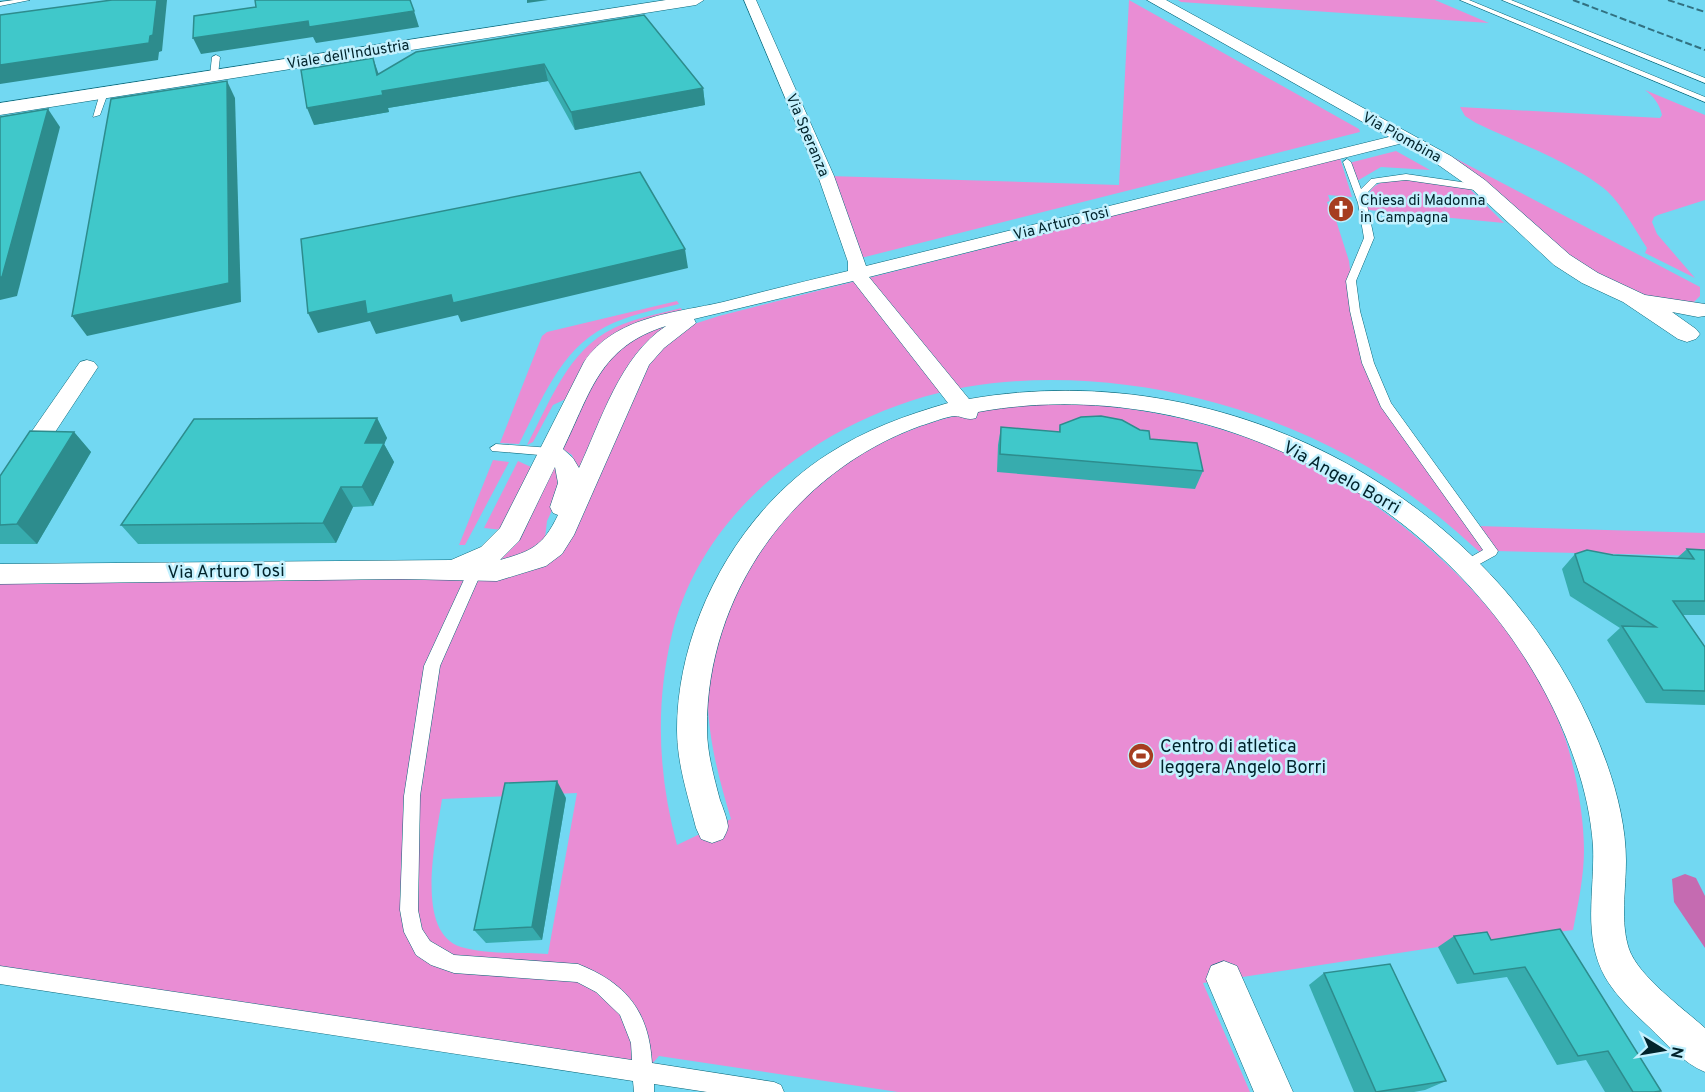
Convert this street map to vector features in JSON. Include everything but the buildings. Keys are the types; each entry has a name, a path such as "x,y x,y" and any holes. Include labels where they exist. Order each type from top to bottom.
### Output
{"street":[{"name":"Viale dell'Industria","path":"0,109 696,0"},
{"name":"Via Speranza","path":"750,0 826,176 857,262 857,274"},
{"name":"Via Piombina","path":"1155,0 1454,166 1562,260 1590,278 1632,297 1694,343 1684,326 1690,314 1701,309"},
{"name":"Via Arturo Tosi","path":"464,570 490,554 510,534 590,372 601,355 610,346 648,326 1405,138"},
{"path":"857,274 966,410"},
{"name":"Via Piombina","path":"1632,297 1701,309"},
{"name":"Via Arturo Tosi","path":"0,573 464,570 497,572 520,566 537,559 553,547 561,535 634,373 646,353 669,332 717,309"},
{"path":"0,496 87,367"},
{"name":"Via Angelo Borri","path":"712,828 692,732 695,692 702,650 718,605 740,562 773,516 806,482 845,452 920,417 1042,398 1116,401 1187,411 1251,429 1301,450 1378,493 1418,522 1467,566 1507,611 1534,647 1567,705 1585,744 1602,806 1609,846 1608,923 1610,943 1615,958 1629,980 1705,1053"},
{"path":"551,452 566,463 571,480 553,527 553,547"},
{"path":"1224,979 1274,1092"}],"lane":[{"path":"0,4 27,0"},
{"path":"1463,0 1705,100"},
{"path":"1505,0 1705,81"},
{"path":"213,75 216,57"},
{"path":"96,115 104,93"},
{"path":"1347,162 1362,205 1369,238 1351,281 1355,311 1368,363 1385,404 1491,551 1467,566"},
{"path":"1362,205 1364,191 1374,181 1391,177 1430,179 1482,188"},
{"path":"496,448 551,452"},
{"path":"464,570 427,685 412,796 409,910 414,932 423,948 438,958 454,964 578,973 603,985 627,1008 641,1042 644,1082"},
{"path":"0,975 644,1082 774,1092"}],"shaded area":[{"path":"1129,0 1359,129 1360,132 861,258 829,176 1119,185"},
{"path":"1178,0 1435,0 1489,23 1181,2"},
{"path":"1645,90 1705,115 1705,200 1658,215 1652,222 1657,234 1695,278 1645,253 1647,248 1624,211 1607,191 1594,181 1562,163 1476,123 1465,116 1460,107 1660,118 1662,115 1658,104"},
{"path":"1430,145 1700,287 1700,296 1694,302 1686,303 1649,297 1580,265"},
{"path":"1396,151 1430,170 1381,167 1357,181 1349,163"},
{"path":"1340,158 1352,197 1328,195 1330,201 1327,202 1331,214 1334,214 1349,261 1355,311 1385,404 1491,551 1484,556 1440,518 1400,488 1347,455 1290,428 1201,399 1114,383 1054,380 966,387 918,399 870,417 825,440 783,469 745,503 713,543 689,586 672,634 661,714 666,792 677,845 731,819 718,771 709,722 709,673 713,648 721,624 760,545 805,495 821,480 852,460 907,432 965,414 1026,405 1088,405 1150,412 1211,426 1269,446 1325,471 1350,487 1433,552 1488,608 1512,638 1552,705 1573,766 1583,823 1584,860 1573,930 1438,947 1203,983 1250,1092 898,1092 659,1056 644,1073 0,975 0,581 503,578 520,574 548,561 651,357 694,324","holes":["577,793 548,954 472,950 461,947 446,938 437,923 432,881 442,799"]},
{"path":"1405,178 1468,187 1504,223 1368,210 1369,193 1373,188 1383,182"},
{"path":"677,301 679,304 623,319 589,337 576,349 553,378 519,444 500,443 542,336 547,332"},
{"path":"681,308 683,312 645,322 570,397 553,405 533,442 527,445 562,379 584,350 614,328"},
{"path":"668,324 669,326 639,351 583,470 577,469 572,455 561,448 600,368 634,338"},
{"path":"493,460 509,462 465,545 459,545"},
{"path":"518,461 531,467 503,530 484,528"},
{"path":"557,467 562,489 547,521 545,538 519,559 491,561"},
{"path":"1478,526 1705,533 1705,556 1497,551"},
{"path":"1685,874 1696,878 1705,896 1705,948 1674,902 1672,879"}],"railway":[{"path":"1573,0 1705,50"},
{"path":"1668,0 1705,12"}],"place":[{"name":"Chiesa di Madonna in Campagna","path":"1341,209"},
{"name":"Centro di atletica leggera Angelo Borri","path":"1141,756"}]}
